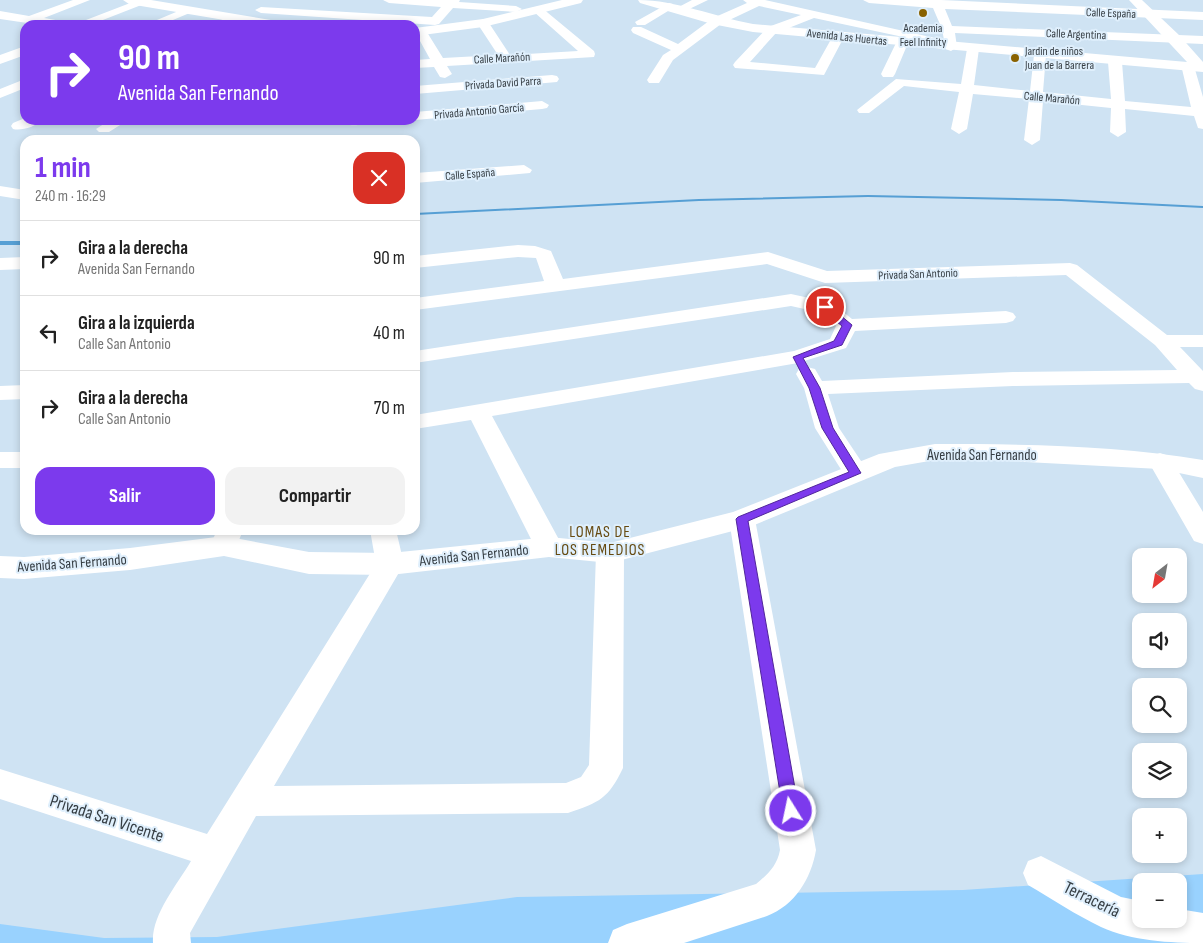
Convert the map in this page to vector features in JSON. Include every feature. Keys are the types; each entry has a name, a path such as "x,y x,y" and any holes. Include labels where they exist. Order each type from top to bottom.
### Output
{"street":[{"path":"22,20 84,0"},
{"path":"129,0 245,20"},
{"path":"274,0 261,10 419,20"},
{"path":"388,0 453,2 516,9"},
{"path":"420,32 483,23 578,0"},
{"name":"Avenida Las Huertas","path":"644,0 675,6 717,21 772,30 1197,68"},
{"path":"679,50 639,26 675,6 702,0"},
{"name":"Calle España","path":"870,0 1203,16"},
{"path":"1135,0 1147,14 1174,38 1197,68 1202,117"},
{"path":"654,80 668,58 717,21 754,1 925,38 951,47 948,29 937,3"},
{"path":"93,20 143,2"},
{"path":"420,20 435,21 453,2"},
{"path":"2,9 32,20"},
{"path":"164,20 188,10"},
{"name":"Calle Marañón","path":"420,64 505,57 589,54 538,10"},
{"path":"813,14 772,30 740,65 819,72 838,37"},
{"path":"228,20 232,18"},
{"path":"0,26 20,21"},
{"path":"483,23 505,57"},
{"name":"Calle Argentina","path":"948,29 1203,40"},
{"path":"420,35 453,87"},
{"path":"888,74 902,43"},
{"path":"7,44 20,46"},
{"path":"0,60 20,49"},
{"path":"958,129 967,89 972,49"},
{"path":"1032,140 1040,55"},
{"path":"1115,62 1118,132"},
{"name":"Privada David Parra","path":"420,90 552,80"},
{"name":"Calle Marañón","path":"864,110 901,82 1118,104 1202,117"},
{"path":"0,94 20,86"},
{"name":"Privada Antonio García","path":"420,116 542,105"},
{"path":"104,129 111,125"},
{"name":"Calle España","path":"420,178 524,170"},
{"path":"0,191 20,195"},
{"path":"0,198 20,196"},
{"path":"420,261 518,251 535,252 544,255 556,287 420,303"},
{"name":"Privada San Antonio","path":"556,287 768,258 824,277 1070,269 1162,341"},
{"path":"0,276 14,263"},
{"path":"420,356 791,300 825,307 847,325 1006,317"},
{"path":"420,421 798,357 838,343 847,325"},
{"path":"1162,341 1203,341"},
{"path":"1162,341 1199,380"},
{"path":"798,357 815,388 828,428 856,473"},
{"path":"815,388 1013,379 1199,380"},
{"path":"0,393 20,392"},
{"path":"478,411 549,547"},
{"name":"Avenida San Fernando","path":"0,567 24,568 130,559 227,538 309,563 390,564 549,547 610,553 742,519 889,460 935,452 989,452 1160,460 1203,469"},
{"path":"0,460 20,460"},
{"path":"1160,460 1203,535"},
{"path":"627,943 767,898 783,885 795,869 798,850 742,519"},
{"path":"172,943 171,931 215,853 390,564 384,535"},
{"path":"248,800 568,798 593,787 606,768 610,553"},
{"name":"Privada San Vicente","path":"0,784 215,853"},
{"name":"Terracería","path":"1041,873 1115,914 1203,932"}],"shaded area":[{"path":"1203,874 1203,943 0,943 0,924 104,938 217,937 517,897 963,890 1132,879 1132,928 1187,928 1187,875"}],"waterway":[{"path":"420,214 699,200 868,196 1061,200 1203,207"},
{"path":"0,243 20,243"}],"place":[{"name":"Academia Feel Infinity","path":"923,13"},
{"name":"Jardin de niños Juan de la Barrera","path":"1015,58"}],"district":[{"name":"LOMAS DE LOS REMEDIOS","path":"600,540"}],"route":[{"path":"791,811 742,519 856,473 828,428 815,388 798,357 838,343 847,325 825,307"}]}
